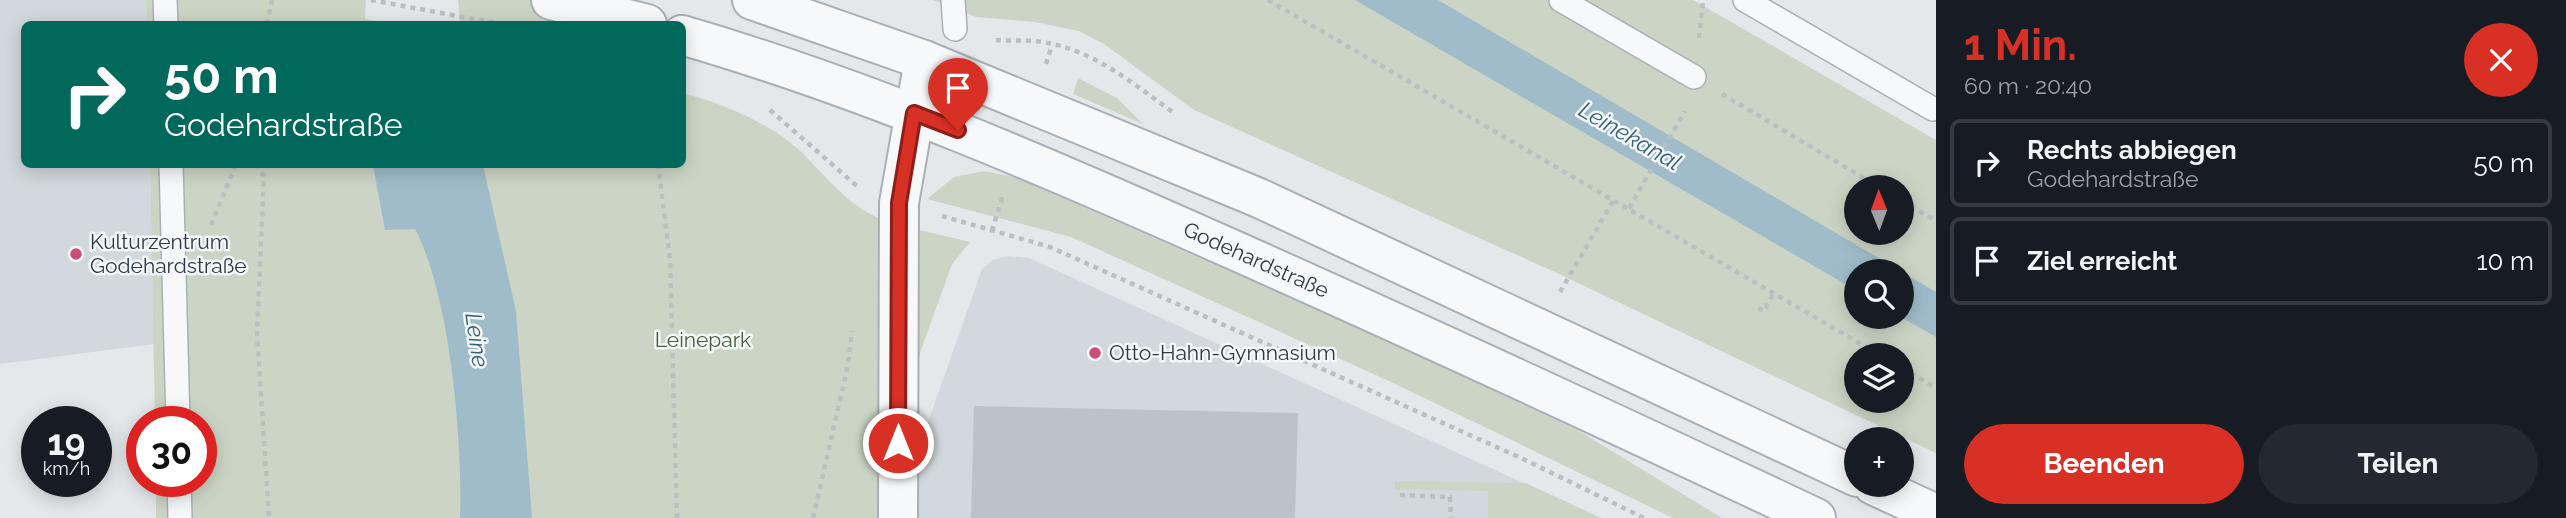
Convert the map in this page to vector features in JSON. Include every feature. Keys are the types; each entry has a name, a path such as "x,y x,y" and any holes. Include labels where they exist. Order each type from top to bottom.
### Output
{"street":[{"path":"551,0 635,21"},
{"path":"752,0 800,14 924,60 1258,198 1844,471"},
{"name":"Godehardstraße","path":"686,36 757,57 1017,153 1521,378 1816,518"},
{"path":"898,518 899,203 924,60"},
{"path":"1899,497 1936,514"}],"lane":[{"path":"165,0 166,21"},
{"path":"953,0 955,29"},
{"path":"1561,0 1694,78"},
{"path":"1745,0 1935,107"},
{"path":"171,168 178,406"},
{"path":"179,497 180,518"}],"path":[{"path":"268,21 272,0"},
{"path":"371,0 485,21"},
{"path":"1268,0 1861,343"},
{"path":"986,38 1034,41 1071,49 1119,73 1180,117"},
{"path":"1694,78 1859,175"},
{"path":"1629,208 1690,103"},
{"path":"766,107 858,187 899,203 1050,247 1441,421 1644,518"},
{"path":"259,168 264,176 257,333 269,518"},
{"path":"659,168 670,259 677,518"},
{"path":"856,197 858,187"},
{"path":"1558,297 1614,200"},
{"path":"1914,208 1936,221"},
{"path":"1758,308 1764,311 1774,292"},
{"path":"813,518 848,365 852,322"},
{"path":"1914,375 1936,388"},
{"path":"1400,495 1450,497 1451,518"}],"shaded area":[{"name":"Kulturzentrum Godehardstraße","path":"0,0 146,0 147,21 21,21 21,168 150,168 154,344 0,364"},
{"name":"Otto-Hahn-Gymnasium","path":"1007,256 1029,258 1601,518 916,518 915,435 927,425 982,269 993,260"}],"green space":[{"path":"146,0 606,0 607,21 147,21"},
{"path":"933,0 1693,0 1936,140 1936,453 1914,443 1914,427 1881,427 1852,413 1914,413 1914,343 1844,343 1844,409 1557,273 1194,110 1104,44 1079,31 1035,22 976,17"},
{"path":"1078,78 1117,98 1143,124 1073,94"},
{"name":"Leinepark","path":"686,94 729,108 786,139 845,196 879,218 880,518 156,518 156,497 217,497 217,406 155,406 150,168 686,168"},
{"path":"984,171 1014,177 1371,333 1579,431 1722,518 1673,518 1391,382 1071,237 927,199 954,177"},
{"path":"915,229 970,242 952,264 916,364"},
{"path":"1395,481 1526,483 1601,518 1488,518 1488,491 1395,489"}],"water":[{"name":"Leinekanal","path":"1355,0 1438,0 1844,238 1844,245 1857,245 1880,259 1844,259 1844,283"},
{"name":"Leine","path":"374,168 484,168 516,311 532,518 460,518 459,451 452,370 437,291 415,229 385,230"},
{"path":"1914,279 1936,292 1936,337 1914,324"}],"pier":[{"path":"366,0 458,0 460,21 365,19"}],"building":[{"path":"974,406 1298,413 1295,518 971,518"}],"place":[{"name":"Kulturzentrum Godehardstraße","path":"76,254"},
{"name":"Otto-Hahn-Gymnasium","path":"1095,353"}],"route":[{"path":"898,443 899,203 914,113 958,130"}]}
